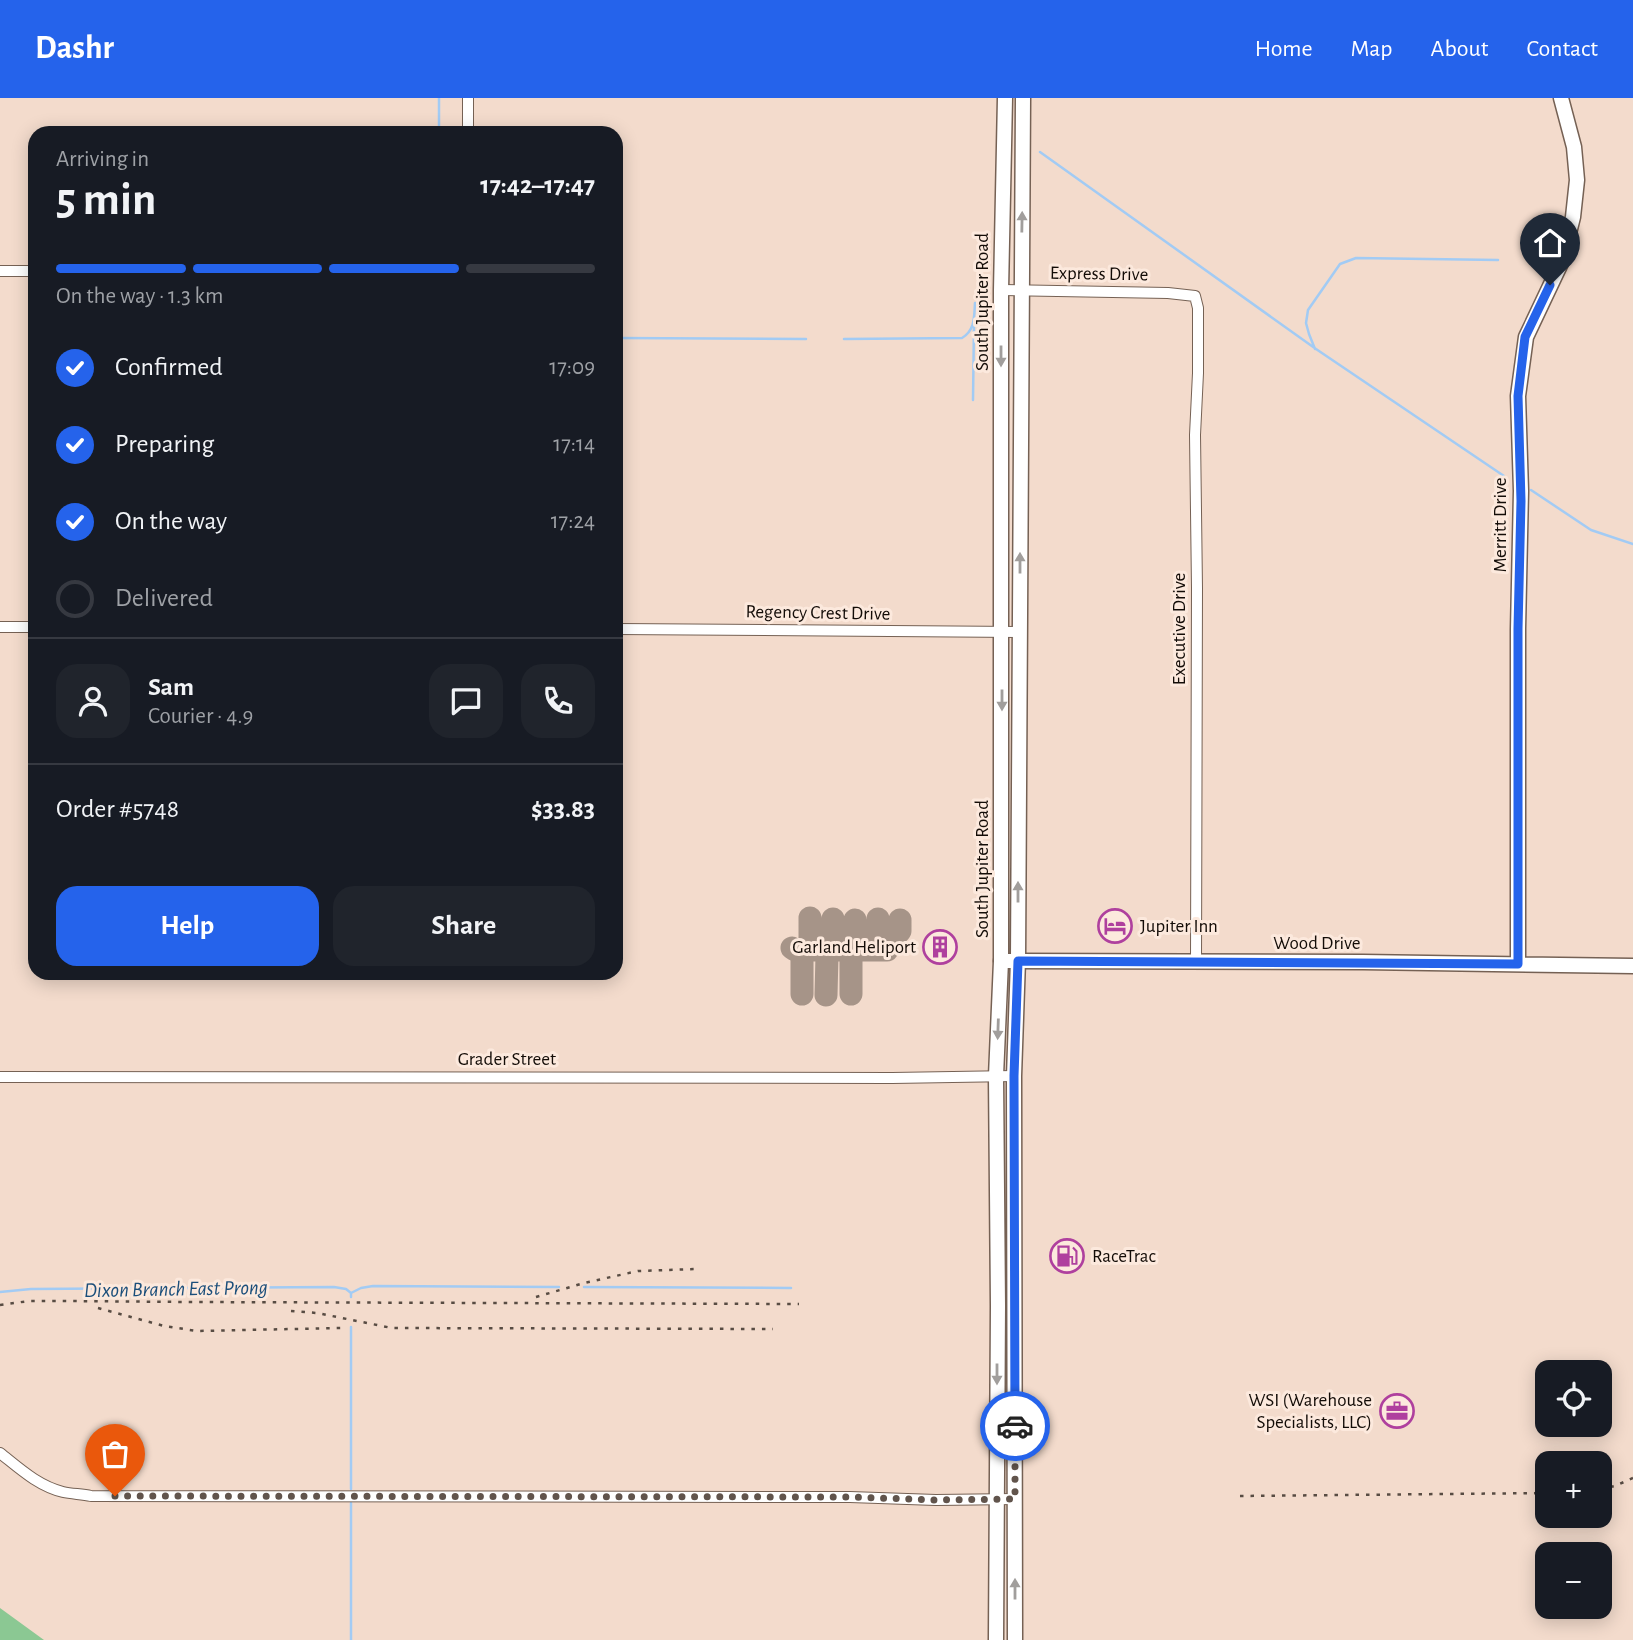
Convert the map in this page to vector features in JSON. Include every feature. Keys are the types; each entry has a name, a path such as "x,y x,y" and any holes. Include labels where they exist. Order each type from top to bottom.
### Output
{"main road":[{"name":"South Jupiter Road","path":"996,1634 996,1076 1001,961 1001,290 1005,98"},
{"name":"South Jupiter Road","path":"1015,1634 1014,1076 1018,961 1023,98"},
{"name":"Merritt Drive","path":"1518,964 1521,501 1518,396 1525,337 1562,261 1573,217 1577,180 1574,147 1561,98"},
{"path":"1001,422 1020,422"},
{"name":"Wood Drive","path":"1001,961 1633,966"},
{"path":"996,1634 1015,1634"}],"street":[{"path":"468,98 468,126"},
{"path":"0,271 28,271"},
{"name":"Express Drive","path":"1001,290 1168,293 1195,296"},
{"name":"Executive Drive","path":"1195,296 1198,309 1195,435 1196,962"},
{"path":"0,626 28,627"},
{"name":"Regency Crest Drive","path":"623,629 1020,632"},
{"name":"Grader Street","path":"0,1077 1014,1076"},
{"path":"0,1453 43,1484 61,1491 92,1496 1015,1499"}],"green space":[{"path":"0,1608 44,1640 0,1640"}],"waterway":[{"path":"439,98 439,126"},
{"path":"1040,152 1316,349 1504,476"},
{"path":"1315,349 1306,323 1308,310 1340,264 1356,258 1498,260"},
{"path":"844,339 962,338 972,327 975,303"},
{"path":"973,400 974,323"},
{"path":"623,338 806,339"},
{"path":"1531,490 1591,530 1633,544"},
{"name":"Dixon Branch East Prong","path":"351,1293 373,1286 559,1287"},
{"name":"Dixon Branch East Prong","path":"0,1292 31,1289 334,1287 346,1289 351,1293 351,1297"},
{"name":"Dixon Branch East Prong","path":"584,1287 791,1288"},
{"name":"Dixon Branch East Prong","path":"351,1327 351,1489"},
{"name":"Dixon Branch East Prong","path":"351,1503 351,1640"}],"taxiway":[{"path":"808,950 810,918"},
{"path":"830,950 833,947 833,919"},
{"path":"876,950 878,919"},
{"path":"853,950 856,947 855,920"},
{"path":"792,948 887,950 890,941 900,931 900,920"},
{"path":"800,950 802,994"},
{"path":"824,950 827,955 826,995"},
{"path":"848,950 851,954 851,994"}],"railway":[{"path":"536,1297 638,1271 696,1269"},
{"path":"0,1305 29,1301 799,1304"},
{"path":"98,1308 164,1326 197,1331 341,1328"},
{"path":"291,1311 317,1313 392,1328 773,1329"},
{"path":"1612,1487 1633,1478"},
{"path":"1240,1496 1535,1493"}],"way so far":[{"path":"115,1496 1015,1499 1015,1426"}],"place":[{"name":"Jupiter Inn","path":"1115,926"},
{"name":"Garland Heliport","path":"940,947"},
{"name":"RaceTrac","path":"1067,1256"},
{"name":"WSI (Warehouse Specialists, LLC)","path":"1397,1411"}],"route":[{"path":"1015,1426 1014,1076 1018,961 1518,964 1518,629 1521,501 1518,396 1525,337 1550,285"}]}
